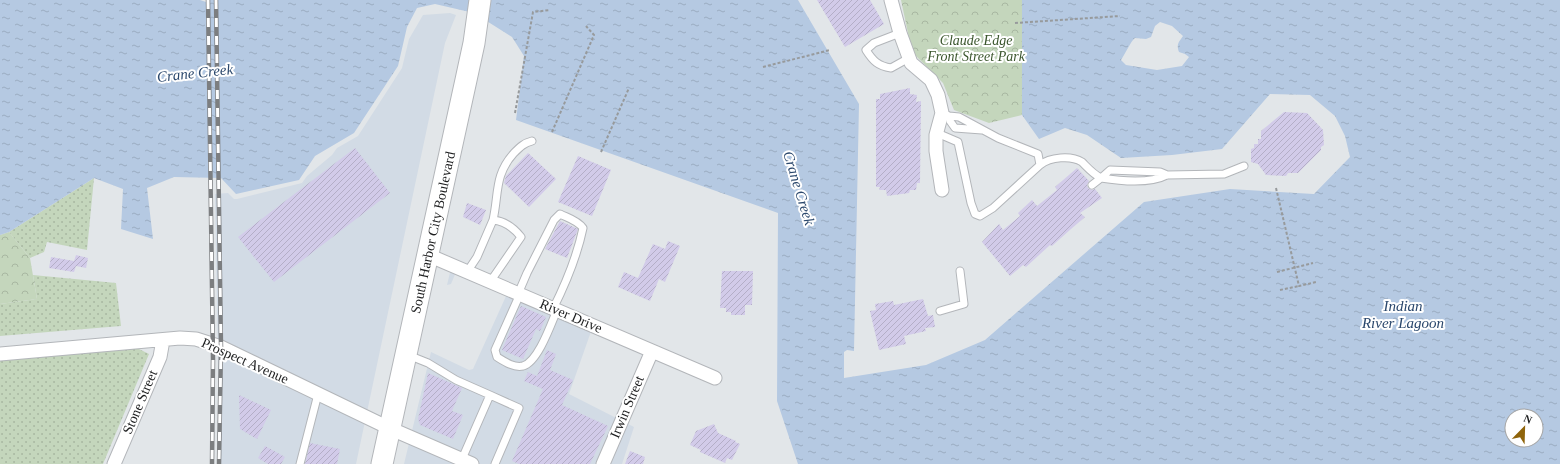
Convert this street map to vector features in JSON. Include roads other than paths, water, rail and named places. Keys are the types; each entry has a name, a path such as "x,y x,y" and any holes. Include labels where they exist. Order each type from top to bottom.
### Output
{"main road":[{"name":"South Harbor City Boulevard","path":"382,464 474,43 480,0"}],"street":[{"path":"891,0 900,33 911,63 931,80 946,115 937,133 936,151 942,190"},
{"name":"River Drive","path":"428,255 715,378"},
{"name":"Prospect Avenue","path":"0,354 163,340 196,339 213,344 389,428 467,462"},
{"name":"Stone Street","path":"114,464 160,357 163,340"},
{"name":"Irwin Street","path":"603,464 652,351"}],"lane":[{"path":"900,33 874,43 866,50 872,60 882,67 891,68 909,58"},
{"path":"946,115 955,128 983,130"},
{"path":"946,115 959,117 983,130 1038,154 1080,161 1093,174 1101,178 1114,180 1147,180 1160,179 1167,175 1224,174 1244,166"},
{"path":"937,133 958,142 971,203 975,214 980,216 993,208 1046,160 1057,158"},
{"path":"467,272 477,257 493,220 497,187 502,171 510,158 524,143 532,141"},
{"path":"1038,154 1040,165"},
{"path":"1092,185 1101,178"},
{"path":"560,214 580,224 583,228 578,250 555,309 540,349 530,363 522,366 510,365 497,357 495,350 530,266 554,220 560,214"},
{"path":"490,282 521,237 513,227 501,221 493,220"},
{"path":"940,311 964,304 960,271"},
{"path":"406,354 428,363 456,380 519,408 495,464"},
{"path":"300,464 318,394"},
{"path":"467,462 490,395"}],"water":[{"name":"Indian River Lagoon","path":"0,0 200,0 206,2 208,0 798,0 859,104 854,351 847,350 844,352 844,378 926,365 985,340 1144,202 1230,189 1314,194 1350,157 1345,136 1335,116 1310,95 1270,94 1222,149 1172,155 1121,158 1087,135 1065,128 1039,139 1022,115 1022,0 1560,0 1560,464 798,464 777,401 778,213 516,120 524,56 512,37 474,13 435,4 417,8 407,27 398,66 354,133 315,156 299,180 236,194 221,178 174,177 147,188 153,239 121,229 123,189 94,178 9,232 0,235","holes":["1160,22 1172,26 1183,36 1178,43 1179,52 1189,57 1182,66 1157,70 1126,65 1121,60 1135,38 1146,39 1151,37 1155,26"]}],"railway":[{"path":"208,0 213,359 212,464"},
{"path":"216,0 221,347 219,464"}],"park label":[{"name":"Claude Edge Front Street Park","path":"976,48"}],"water label":[{"name":"Crane Creek","path":"195,73"},
{"name":"Crane Creek","path":"799,188"}]}
